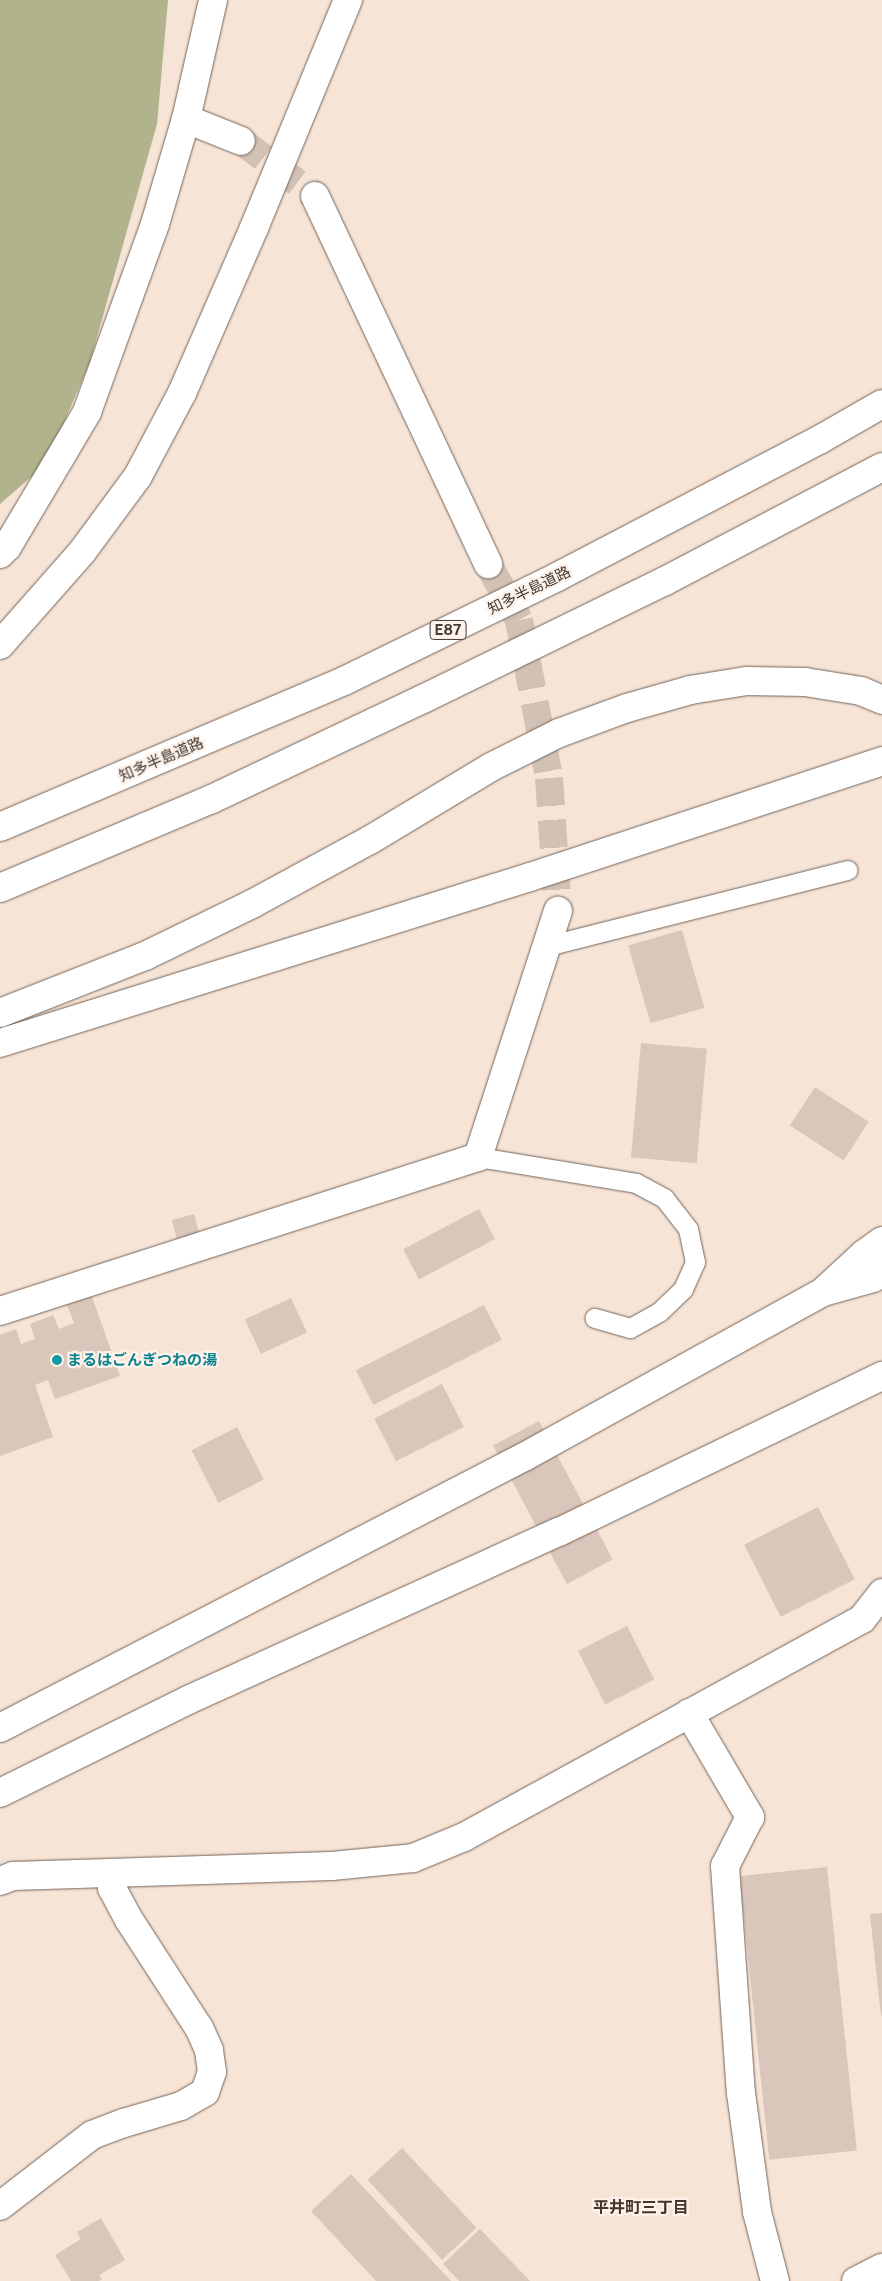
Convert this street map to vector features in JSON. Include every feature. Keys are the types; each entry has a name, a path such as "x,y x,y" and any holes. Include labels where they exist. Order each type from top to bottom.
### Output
{"main road":[{"path":"0,554 7,547 87,412 155,224 186,119 213,0"},
{"path":"0,645 82,552 138,476 182,393 239,262 348,0"},
{"path":"186,119 241,141"},
{"path":"315,196 488,564"},
{"name":"知多半島道路","path":"0,827 346,680 566,572 821,439 882,404"},
{"path":"0,888 212,799 317,749 665,581 882,467"},
{"path":"0,1013 145,956 234,913 370,840 491,767 559,733 627,708 690,690 747,681 805,682 861,692 882,700"},
{"path":"0,1043 530,877 876,762"},
{"path":"0,1311 478,1157 558,911"},
{"path":"823,1292 864,1254 882,1241"},
{"path":"0,1728 165,1645 524,1457 823,1292 873,1278 882,1272"},
{"path":"0,1792 188,1700 559,1532 882,1376"},
{"path":"0,1882 13,1876 332,1866 413,1858 464,1837 862,1619 882,1593"},
{"path":"689,1713 750,1816 725,1866 741,2093 757,2212 775,2281"},
{"path":"0,2206 92,2135 181,2106 205,2092 212,2072 209,2050 199,2028 129,1920 112,1888 111,1874"},
{"path":"856,2281 882,2268"}],"lane":[{"path":"547,946 848,870"},
{"path":"478,1157 636,1183 664,1198 688,1229 695,1262 683,1289 659,1312 630,1328 594,1318"}],"green space":[{"path":"0,0 168,0 157,124 90,362 46,464 0,504"}],"building":[{"path":"682,930 704,1008 650,1023 628,945"},
{"path":"641,1043 707,1049 697,1163 631,1158"},
{"path":"815,1087 869,1122 844,1160 790,1126"},
{"path":"479,1209 495,1239 419,1279 403,1249"},
{"path":"194,1214 199,1233 177,1239 172,1220"},
{"name":"まるはごんぎつねの湯","path":"90,1291 120,1376 55,1399 48,1380 35,1385 53,1437 0,1456 0,1335 16,1329 21,1344 35,1339 30,1324 53,1315 59,1329 74,1323 65,1300"},
{"path":"291,1298 307,1332 261,1354 245,1320"},
{"path":"484,1305 502,1340 373,1405 356,1370"},
{"path":"442,1384 464,1427 396,1461 374,1419"},
{"path":"539,1421 613,1560 567,1584 493,1445"},
{"path":"237,1427 264,1480 218,1503 192,1450"},
{"path":"818,1507 855,1579 781,1617 744,1545"},
{"path":"627,1626 654,1679 605,1704 578,1651"},
{"path":"827,1867 857,2150 769,2160 739,1876"},
{"path":"882,1913 882,2016 881,2016 870,1914"},
{"path":"402,2148 476,2228 442,2260 368,2180"},
{"path":"351,2174 451,2281 376,2281 311,2211"},
{"path":"101,2218 125,2260 99,2275 102,2279 99,2281 71,2281 55,2255 81,2239 77,2232"},
{"path":"480,2229 530,2281 459,2281 443,2264"}],"tunnel":[{"path":"241,141 315,196"},
{"path":"488,564 519,620 549,778 558,911"}],"place":[{"name":"まるはごんぎつねの湯","path":"57,1360"}],"district":[{"name":"平井町三丁目","path":"641,2208"}]}
